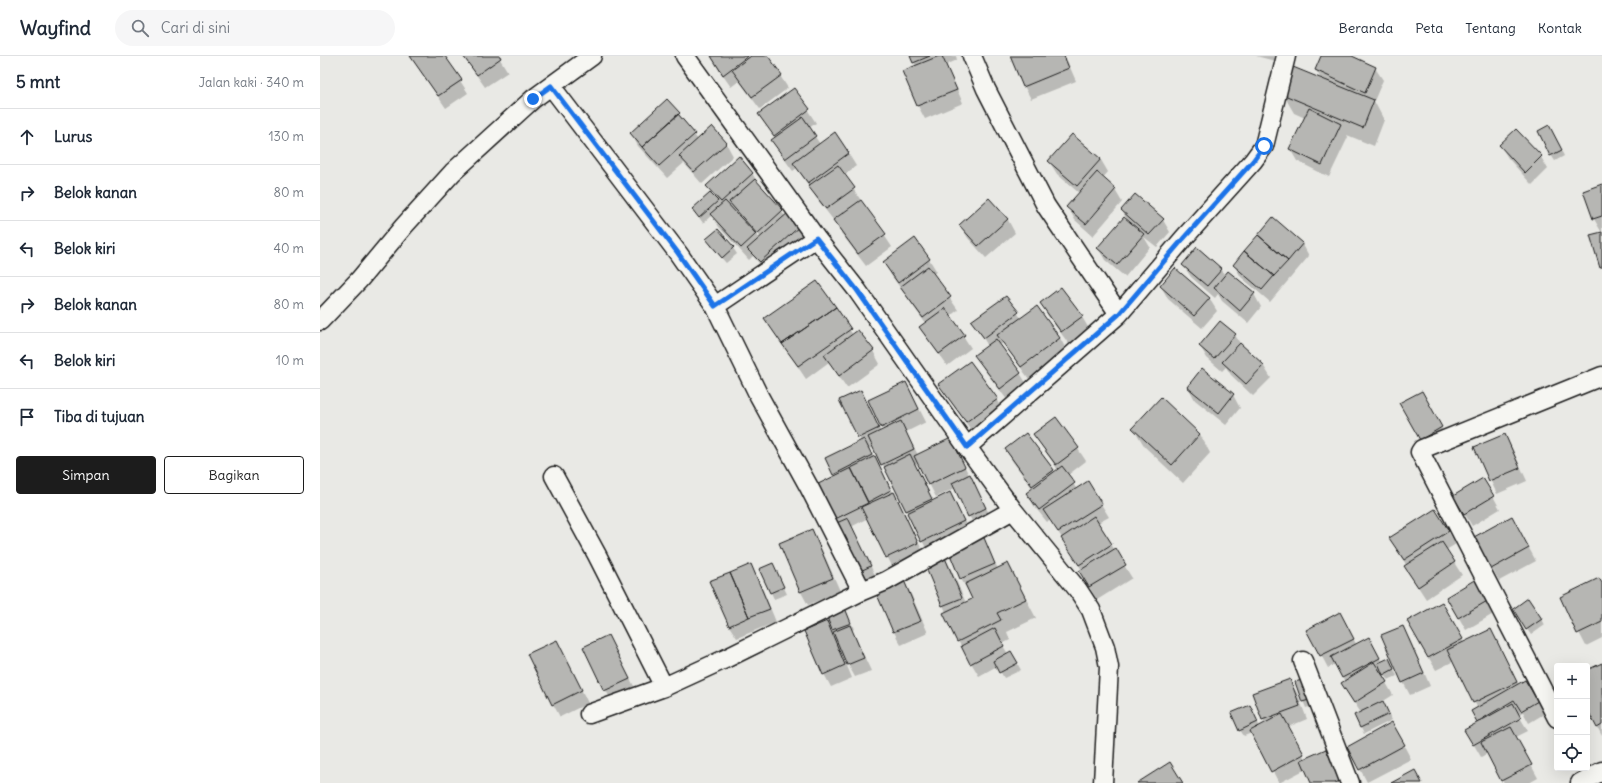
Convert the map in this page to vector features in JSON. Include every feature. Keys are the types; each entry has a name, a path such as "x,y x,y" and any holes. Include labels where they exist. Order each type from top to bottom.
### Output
{"street":[{"path":"320,321 359,280 404,226 453,172 533,99 592,56"},
{"path":"685,56 816,238 857,290 1013,510 1091,610 1105,647 1109,667 1103,783"},
{"path":"972,56 986,89 1046,206 1119,314"},
{"path":"967,447 1119,314 1183,239 1253,161 1264,146 1286,56"},
{"path":"551,86 678,253 715,306 759,396 809,487 862,591"},
{"path":"715,306 816,238"},
{"path":"1554,712 1420,452 1422,449 1602,376"},
{"path":"554,476 597,555 664,687"},
{"path":"589,714 664,687 725,659 862,591 886,581 1013,510"},
{"path":"1303,661 1350,783"}],"building":[{"path":"410,56 445,56 462,80 438,96"},
{"path":"463,56 500,56 501,58 477,75"},
{"path":"711,56 748,56 723,75"},
{"path":"751,56 768,56 782,75 752,97 732,70"},
{"path":"910,56 930,56 913,63"},
{"path":"942,56 957,90 917,106 902,71"},
{"path":"1010,56 1064,56 1069,68 1023,87"},
{"path":"1321,56 1352,56 1376,67 1365,93 1315,70"},
{"path":"1293,67 1374,100 1363,128 1282,94"},
{"path":"794,88 810,109 774,136 758,114"},
{"path":"667,99 680,113 642,147 630,133"},
{"path":"1309,108 1341,124 1322,165 1289,149"},
{"path":"678,114 695,134 659,166 642,147"},
{"path":"803,117 816,136 785,159 771,140"},
{"path":"1549,125 1562,150 1550,156 1538,131"},
{"path":"712,126 727,143 694,172 679,156"},
{"path":"1516,129 1542,156 1525,173 1499,145"},
{"path":"835,132 849,153 808,183 793,163"},
{"path":"1072,134 1101,159 1077,186 1048,161"},
{"path":"739,156 753,173 721,202 706,186"},
{"path":"838,165 855,188 826,209 808,186"},
{"path":"1097,172 1116,189 1086,224 1066,207"},
{"path":"755,179 783,210 757,234 729,202"},
{"path":"1602,184 1602,216 1593,219 1583,191"},
{"path":"710,193 718,201 699,218 692,209"},
{"path":"1135,194 1164,219 1149,235 1121,210"},
{"path":"989,198 1008,219 978,246 959,225"},
{"path":"861,200 886,234 858,254 833,220"},
{"path":"725,201 756,234 741,248 710,214"},
{"path":"789,212 801,225 760,262 747,249"},
{"path":"1124,217 1144,234 1117,265 1097,248"},
{"path":"1273,217 1303,243 1288,261 1258,235"},
{"path":"718,229 734,247 722,258 706,239"},
{"path":"1602,232 1602,267 1600,268 1590,235"},
{"path":"1258,235 1288,261 1274,276 1244,251"},
{"path":"915,238 930,259 898,283 883,262"},
{"path":"1197,247 1222,269 1207,286 1182,265"},
{"path":"1244,251 1274,276 1262,290 1233,265"},
{"path":"928,266 951,297 923,318 900,287"},
{"path":"1175,268 1210,298 1194,316 1160,286"},
{"path":"1228,271 1255,293 1240,311 1214,288"},
{"path":"817,281 836,307 782,344 764,318"},
{"path":"1061,287 1083,316 1061,332 1040,303"},
{"path":"1006,296 1019,312 984,338 971,321"},
{"path":"1037,306 1060,338 1021,367 997,335"},
{"path":"836,307 851,329 798,366 782,344"},
{"path":"945,308 965,335 939,354 919,327"},
{"path":"1220,321 1236,334 1214,359 1199,346"},
{"path":"858,330 874,350 839,376 824,355"},
{"path":"996,339 1021,373 1000,389 974,355"},
{"path":"1240,343 1264,365 1246,384 1222,362"},
{"path":"970,361 998,399 966,422 938,384"},
{"path":"1202,368 1234,394 1219,413 1187,387"},
{"path":"906,382 919,409 881,428 868,400"},
{"path":"861,390 879,428 858,438 839,400"},
{"path":"1422,391 1442,427 1420,440 1399,403"},
{"path":"1161,397 1200,434 1172,465 1132,428"},
{"path":"1056,417 1079,448 1056,465 1033,434"},
{"path":"901,421 914,449 881,465 868,437"},
{"path":"1026,433 1054,470 1032,486 1005,449"},
{"path":"1505,434 1520,468 1489,481 1474,447"},
{"path":"951,438 965,467 928,485 914,456"},
{"path":"864,439 872,455 833,475 825,458"},
{"path":"910,454 932,499 906,511 884,467"},
{"path":"875,456 891,490 868,502 851,468"},
{"path":"1062,466 1075,483 1039,510 1026,493"},
{"path":"851,468 868,503 829,522 812,487"},
{"path":"970,474 986,508 968,517 952,483"},
{"path":"1483,478 1494,496 1464,514 1453,496"},
{"path":"1088,481 1102,504 1058,532 1043,510"},
{"path":"894,492 918,543 886,558 861,507"},
{"path":"950,492 964,521 921,542 907,513"},
{"path":"1435,509 1449,531 1404,560 1389,538"},
{"path":"1094,516 1112,544 1079,565 1061,538"},
{"path":"1512,516 1529,548 1491,569 1474,537"},
{"path":"848,518 871,566 856,573 832,525"},
{"path":"812,529 833,578 800,592 779,543"},
{"path":"982,533 995,564 960,579 947,547"},
{"path":"1442,542 1455,562 1418,587 1404,566"},
{"path":"1116,548 1126,565 1089,587 1079,571"},
{"path":"943,553 962,598 942,606 923,561"},
{"path":"773,563 784,587 770,593 759,569"},
{"path":"1008,563 1026,599 997,613 1001,620 957,642 943,613 972,599 965,584"},
{"path":"751,564 770,609 749,617 730,573"},
{"path":"730,573 749,617 729,626 709,581"},
{"path":"903,578 921,621 893,632 875,590"},
{"path":"1599,578 1602,583 1602,622 1577,634 1560,597"},
{"path":"1476,579 1489,600 1458,618 1446,597"},
{"path":"1528,598 1542,619 1526,630 1513,609"},
{"path":"1442,602 1463,639 1428,658 1407,621"},
{"path":"845,608 851,623 832,630 826,615"},
{"path":"1340,612 1354,639 1320,656 1306,630"},
{"path":"827,621 845,665 823,675 804,631"},
{"path":"850,625 864,658 847,665 833,632"},
{"path":"1403,626 1424,673 1402,683 1381,635"},
{"path":"995,628 1004,646 970,664 961,646"},
{"path":"1491,629 1517,682 1473,703 1447,650"},
{"path":"608,635 630,679 604,691 583,647"},
{"path":"1369,637 1380,658 1342,678 1331,657"},
{"path":"557,640 582,690 552,705 527,654"},
{"path":"1011,651 1018,663 999,673 993,661"},
{"path":"1389,658 1394,669 1383,675 1378,663"},
{"path":"1374,662 1387,682 1354,703 1341,683"},
{"path":"1602,663 1602,725 1597,728 1590,715 1590,669"},
{"path":"1290,679 1300,706 1262,720 1252,693"},
{"path":"1305,679 1313,699 1302,702 1295,682"},
{"path":"1525,680 1538,701 1521,711 1514,700 1477,722 1471,711"},
{"path":"1383,701 1389,714 1360,728 1354,715"},
{"path":"1513,703 1521,718 1473,745 1464,730"},
{"path":"1250,705 1258,722 1239,731 1231,713"},
{"path":"1282,714 1304,754 1271,772 1250,731"},
{"path":"1392,722 1405,745 1359,770 1347,747"},
{"path":"1511,727 1532,765 1501,781 1481,742"},
{"path":"1326,749 1340,781 1335,783 1311,783 1301,760"},
{"path":"1170,762 1183,783 1137,783"},
{"path":"1415,770 1422,783 1391,783"}],"route":[{"path":"533,99 551,86 678,253 715,306 816,238 857,290 967,447 1119,314 1183,239 1253,161 1264,146"}]}
